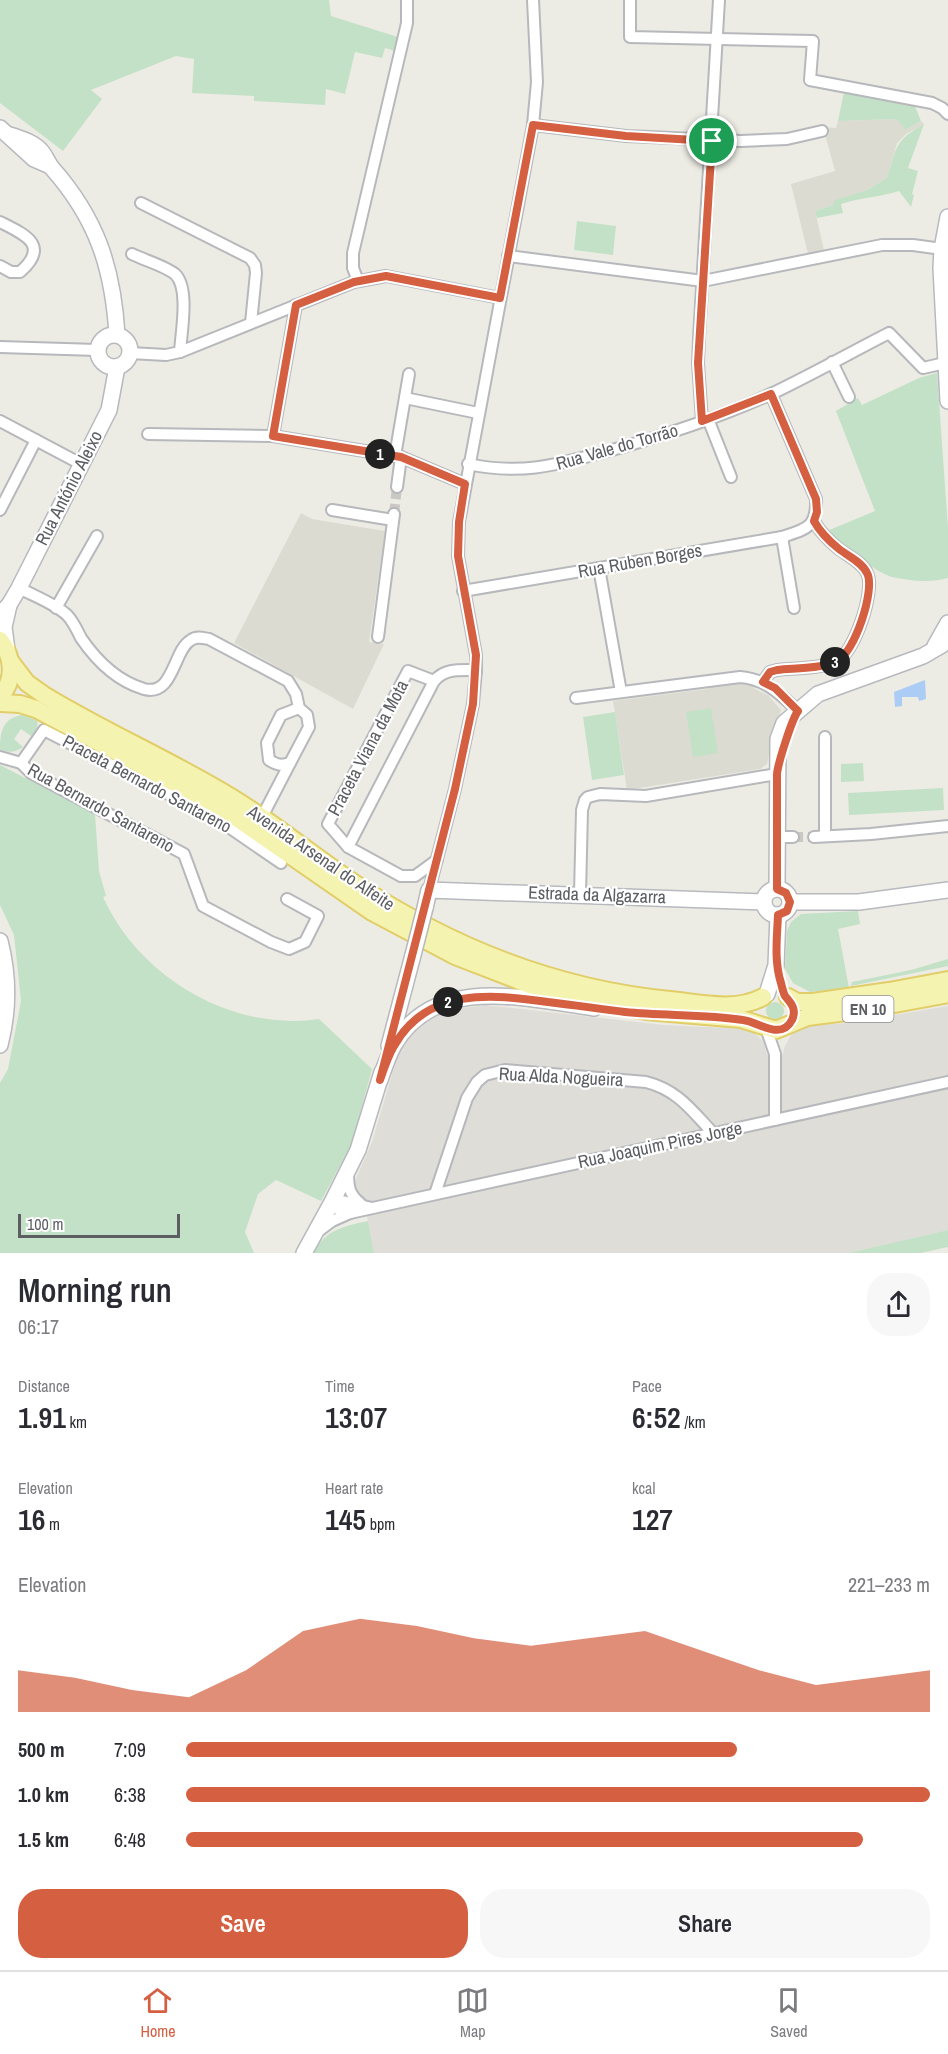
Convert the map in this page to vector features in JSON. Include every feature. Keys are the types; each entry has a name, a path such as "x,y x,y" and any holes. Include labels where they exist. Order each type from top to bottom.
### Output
{"main road":[{"path":"5,132 34,159 50,166 61,176 79,201 96,235 108,267 115,299 117,335 128,344 130,353 123,365 111,368 101,362 97,350 106,337 117,335"},
{"path":"948,217 942,249 948,401"},
{"name":"Rua António Aleixo","path":"6,651 4,610 19,588 109,410 117,368"},
{"path":"777,889 778,768 796,714 818,694 923,656 943,644 948,622"},
{"path":"0,697 10,680 6,651"},
{"name":"Avenida Arsenal do Alfeite","path":"6,651 27,683 44,695 219,789 348,879 443,936 508,963 571,982 656,999 729,1005 747,1004 765,996"},
{"name":"Avenida Arsenal do Alfeite","path":"0,703 20,704 36,709 210,801 243,820 358,903 444,951 530,986 560,994 623,1007 701,1017 741,1019 764,1027"},
{"path":"777,889 786,893 790,902 787,911 778,915 767,910 764,902 770,891 777,889"},
{"path":"304,1253 348,1171 362,1139 380,1080 429,890"},
{"name":"Estrada da Algazarra","path":"429,890 764,902"},
{"path":"790,902 859,902 948,890"},
{"path":"776,965 786,996 794,1011 786,1026 776,1030 764,1027 757,1017 756,1010 759,1002 765,996 776,965 778,915"},
{"path":"0,941 6,970 8,997 0,1045"},
{"name":"EN 10","path":"786,996 797,1002 813,1002 880,993 948,980"},
{"path":"765,996 778,993 786,996"},
{"name":"EN 10","path":"786,1026 807,1017 862,1010 948,994"},
{"path":"380,1080 394,1045 406,1029 427,1012 460,998 480,995 505,996 627,1012 701,1017"}],"street":[{"path":"358,281 353,268 353,253 407,23 407,0"},
{"path":"429,890 473,704 476,655 463,591 458,538 468,464 533,125 537,82 533,0"},
{"path":"630,0 630,37 813,41 810,80 932,103 948,114"},
{"path":"719,0 698,363 705,420 731,477"},
{"path":"533,125 626,136 712,141 780,139 822,131"},
{"path":"141,203 250,258 255,265 256,273 251,323"},
{"path":"0,222 28,236 32,242 33,252 30,260 20,272 11,272 0,266"},
{"path":"508,256 702,281 882,245 913,244 942,249"},
{"path":"132,254 174,273 181,282 184,295 180,352"},
{"path":"130,353 166,355 180,352 358,281 386,276 500,298"},
{"path":"273,436 296,305"},
{"name":"Rua Vale do Torrão","path":"468,464 504,470 551,466 679,430 771,394 889,333 923,368 945,363"},
{"path":"0,347 97,350"},
{"path":"832,362 849,397"},
{"path":"397,487 398,457 409,374"},
{"path":"763,682 770,672 824,665 847,656 869,597 870,583 868,574 862,565 836,547 814,521 817,512 816,499 771,394"},
{"path":"405,398 478,413"},
{"path":"0,421 81,464"},
{"path":"148,434 273,436 398,457 465,484"},
{"path":"0,510 36,440"},
{"path":"332,510 393,517 378,637"},
{"name":"Rua Ruben Borges","path":"463,591 782,537 807,529 814,521"},
{"path":"56,608 97,536"},
{"path":"782,537 795,608"},
{"path":"599,568 621,692"},
{"path":"19,588 66,614 101,662 136,686 148,690 161,686 169,679 182,651 190,640 199,637 209,639 288,681 296,694 299,708 307,715 309,727 262,817"},
{"name":"Praceta Viana da Mota","path":"348,847 434,681 440,674 447,671 476,669"},
{"name":"Praceta Viana da Mota","path":"434,681 408,671 328,824 348,847 401,876 415,876 437,860"},
{"path":"576,698 741,677 763,682 775,688 796,714"},
{"path":"290,764 276,765 269,760 267,743 281,715 299,708"},
{"name":"Praceta Bernardo Santareno","path":"21,763 44,730 217,819 281,863"},
{"path":"825,737 819,836 871,834 948,826"},
{"name":"Rua Bernardo Santareno","path":"0,758 21,763 31,772 184,854 203,906 289,949 305,942 318,916 287,899"},
{"path":"580,894 582,810 588,797 600,794 634,796 663,794 778,768"},
{"path":"777,837 793,837"},
{"path":"775,1062 786,1026"},
{"path":"764,1027 774,1047 775,1120"},
{"name":"Rua Alda Nogueira","path":"435,1194 467,1098 477,1082 494,1071 635,1081 661,1086 679,1097 713,1133"},
{"name":"Rua Joaquim Pires Jorge","path":"315,1234 332,1221 367,1207 948,1082"},
{"path":"348,1171 348,1186 351,1195 367,1207"},
{"name":"Rua Joaquim Pires Jorge","path":"332,1202 338,1200 367,1207"},
{"path":"332,1202 335,1208 350,1212"}],"shaded area":[{"path":"898,119 905,130 921,121 924,124 906,134 897,143 887,178 867,190 836,200 833,205 815,211 824,250 808,254 791,184 835,171 823,127 836,128 838,121"},
{"path":"301,513 312,519 385,531 369,642 384,644 353,709 234,643"},
{"path":"739,683 754,685 753,688 768,695 781,710 767,764 760,769 627,790 613,701"},
{"path":"485,1005 664,1025 747,1029 763,1041 767,1055 783,1055 791,1035 807,1026 847,1023 948,1006 948,1230 848,1253 374,1253 364,1201 355,1189 355,1181 372,1142 398,1054 422,1024 448,1010"}],"green space":[{"path":"0,0 329,0 331,16 398,37 395,51 385,48 382,58 355,52 345,94 326,89 325,105 254,101 254,96 192,93 194,59 176,56 91,90 102,99 63,151 0,103"},
{"path":"844,92 914,104 921,121 905,130 897,119 838,121"},
{"path":"924,124 908,168 918,171 911,207 899,191 841,204 843,213 817,218 815,211 833,205 835,200 867,190 887,178 895,152 902,140"},
{"path":"577,221 616,226 613,255 574,250"},
{"path":"937,373 948,528 948,578 928,581 892,577 868,564 827,531 875,511 836,411 858,398 862,405 919,378"},
{"path":"711,708 718,753 693,757 686,712"},
{"path":"615,712 624,775 592,780 583,717"},
{"path":"22,715 37,720 35,731 31,736 21,729 14,739 23,747 20,749 10,752 0,750 3,727 10,719"},
{"path":"863,763 864,781 841,782 841,764"},
{"path":"0,765 95,814 99,871 106,896 103,897 119,926 140,952 164,974 192,993 221,1007 253,1017 286,1021 319,1019 372,1069 352,1143 321,1201 276,1180 258,1194 245,1232 254,1253 0,1253 0,1083 8,1069 21,1001 14,935 0,905"},
{"path":"943,788 944,810 849,815 848,793"},
{"path":"858,911 860,924 838,929 849,988 810,992 793,983 785,969 787,931 791,922 801,914"},
{"path":"948,959 948,966 851,986 852,982 911,970"},
{"path":"775,1002 781,1005 784,1011 781,1017 775,1020 769,1017 766,1011 769,1005"},
{"path":"368,1221 374,1253 313,1253 329,1234 343,1227"},
{"path":"948,1230 948,1247 921,1253 848,1253"}],"water":[{"path":"925,680 926,699 919,701 918,697 902,697 902,706 895,707 894,692"}],"tunnel":[{"path":"394,514 397,487"},
{"path":"793,837 814,837"}],"route":[{"path":"533,125 626,136 712,141 698,363 702,421 771,394 816,499 817,512 814,521 836,547 862,565 868,574 870,583 869,597 847,656 824,665 770,672 763,682 775,688 798,711 793,718 792,727 778,762 777,774 777,889 786,893 790,902 787,911 778,915 776,965 785,995 792,1004 794,1015 788,1025 772,1030 741,1019 645,1014 512,997 470,996 444,1003 412,1023 394,1045 380,1080 455,789 473,704 476,655 458,556 459,522 465,484 401,457 273,436 296,305 354,282 386,276 500,298 533,125"}]}
